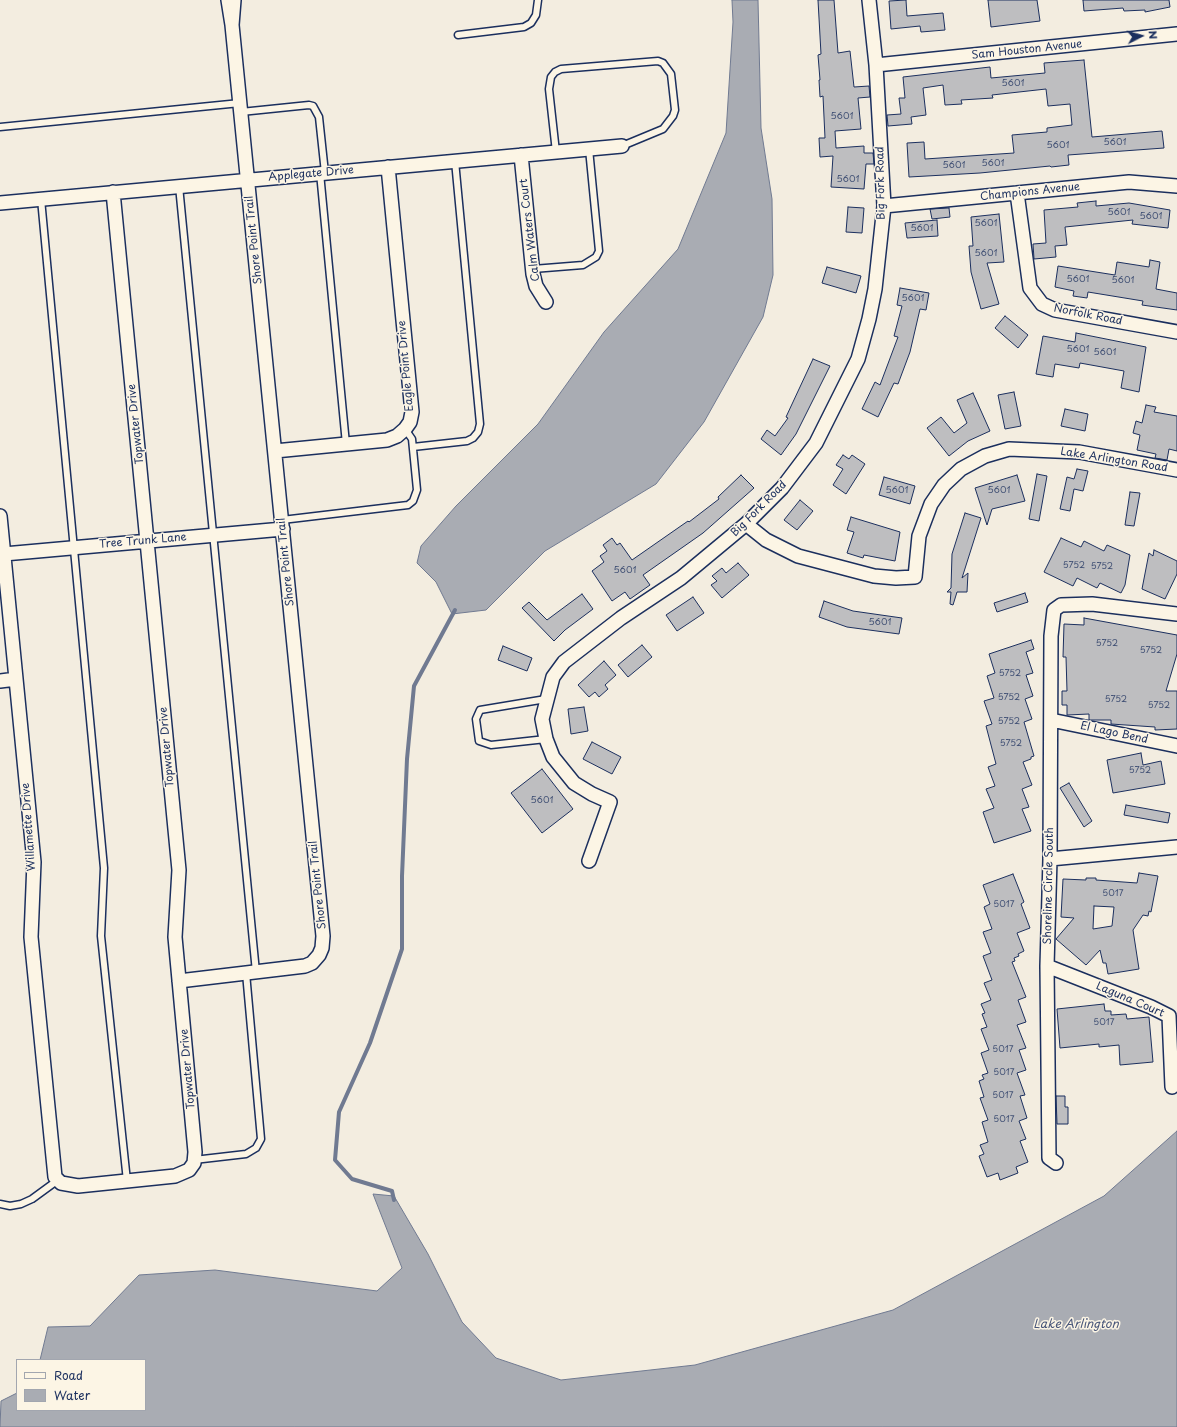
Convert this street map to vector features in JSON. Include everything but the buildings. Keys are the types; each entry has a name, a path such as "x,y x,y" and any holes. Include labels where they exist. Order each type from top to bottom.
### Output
{"street":[{"name":"Shore Point Trail","path":"179,981 305,966 312,962 322,948 323,936 241,108 228,0"},
{"name":"Shore Point Trail","path":"232,25 234,0"},
{"name":"Big Fork Road","path":"589,861 610,802 592,794 574,783 553,757 546,739 542,720 546,699 554,677 564,662 621,618 681,578 746,524 782,488 816,443 858,359 870,319 875,289 884,206 876,65 868,0"},
{"name":"Sam Houston Avenue","path":"876,65 1177,34"},
{"name":"Applegate Drive","path":"0,203 622,146"},
{"name":"Calm Waters Court","path":"521,155 533,269 536,286 546,302"},
{"name":"Eagle Point Drive","path":"388,167 412,412 410,422 405,429"},
{"name":"Champions Avenue","path":"884,206 1129,182 1177,186"},
{"name":"Topwater Drive","path":"113,192 178,870 175,937 195,1152 194,1160"},
{"name":"Norfolk Road","path":"1018,193 1030,288 1042,304 1055,310 1177,332"},
{"path":"275,451 387,440 397,436 405,429"},
{"name":"Lake Arlington Road","path":"746,524 766,540 798,556 874,576 896,578 915,577 919,536 931,504 944,485 961,469 985,456 1010,450 1079,452 1177,470"},
{"name":"Willamette Drive","path":"0,516 34,862 31,937 54,1172 55,1177 60,1182"},
{"name":"Tree Trunk Lane","path":"4,554 213,535 282,524"},
{"name":"Shoreline Circle South","path":"1056,1163 1049,1158 1047,966 1050,859 1051,636 1054,610 1061,605 1092,604 1177,614"},
{"path":"0,681 16,679"},
{"name":"El Lago Bend","path":"1050,720 1177,746"},
{"path":"1050,859 1177,848"},
{"name":"Laguna Court","path":"1047,966 1170,1016 1172,1087"},
{"path":"60,1182 78,1186 179,1175 189,1170 194,1160"}],"lane":[{"path":"458,35 524,27 531,23 536,15 538,0"},
{"path":"556,152 549,89 551,77 555,72 561,69 658,61 663,63 671,74 675,110 674,116 663,129 622,146"},
{"path":"0,127 241,108 313,106 319,117 322,173 346,444"},
{"path":"533,269 583,265 596,257 599,251 589,149"},
{"path":"413,447 467,441 473,438 478,432 480,424 455,161"},
{"path":"179,186 213,535 251,972 261,1139 256,1148 246,1154 194,1160"},
{"path":"41,199 104,868 101,936 127,1181"},
{"path":"282,524 408,505 413,501 417,490 412,439 405,429"},
{"path":"546,699 480,710 476,719 479,741 491,745 546,739"},
{"path":"0,1204 10,1206 21,1204 60,1182"}],"water":[{"path":"732,0 758,0 761,128 772,199 773,275 763,317 704,422 656,484 545,551 486,610 452,614 436,582 417,563 421,546 456,506 538,424 604,332 678,249 726,133 733,22"},
{"name":"Lake Arlington","path":"1177,1131 1177,1427 0,1427 1,1401 16,1394 16,1411 146,1411 146,1359 40,1359 48,1327 90,1326 139,1275 215,1270 377,1291 402,1268 373,1194 394,1196 428,1254 462,1322 496,1358 561,1380 695,1365 893,1310 1104,1196"}],"waterway":[{"path":"394,1200 392,1191 352,1179 335,1160 339,1112 370,1043 402,949 402,876 407,759 414,686 455,610"}]}
